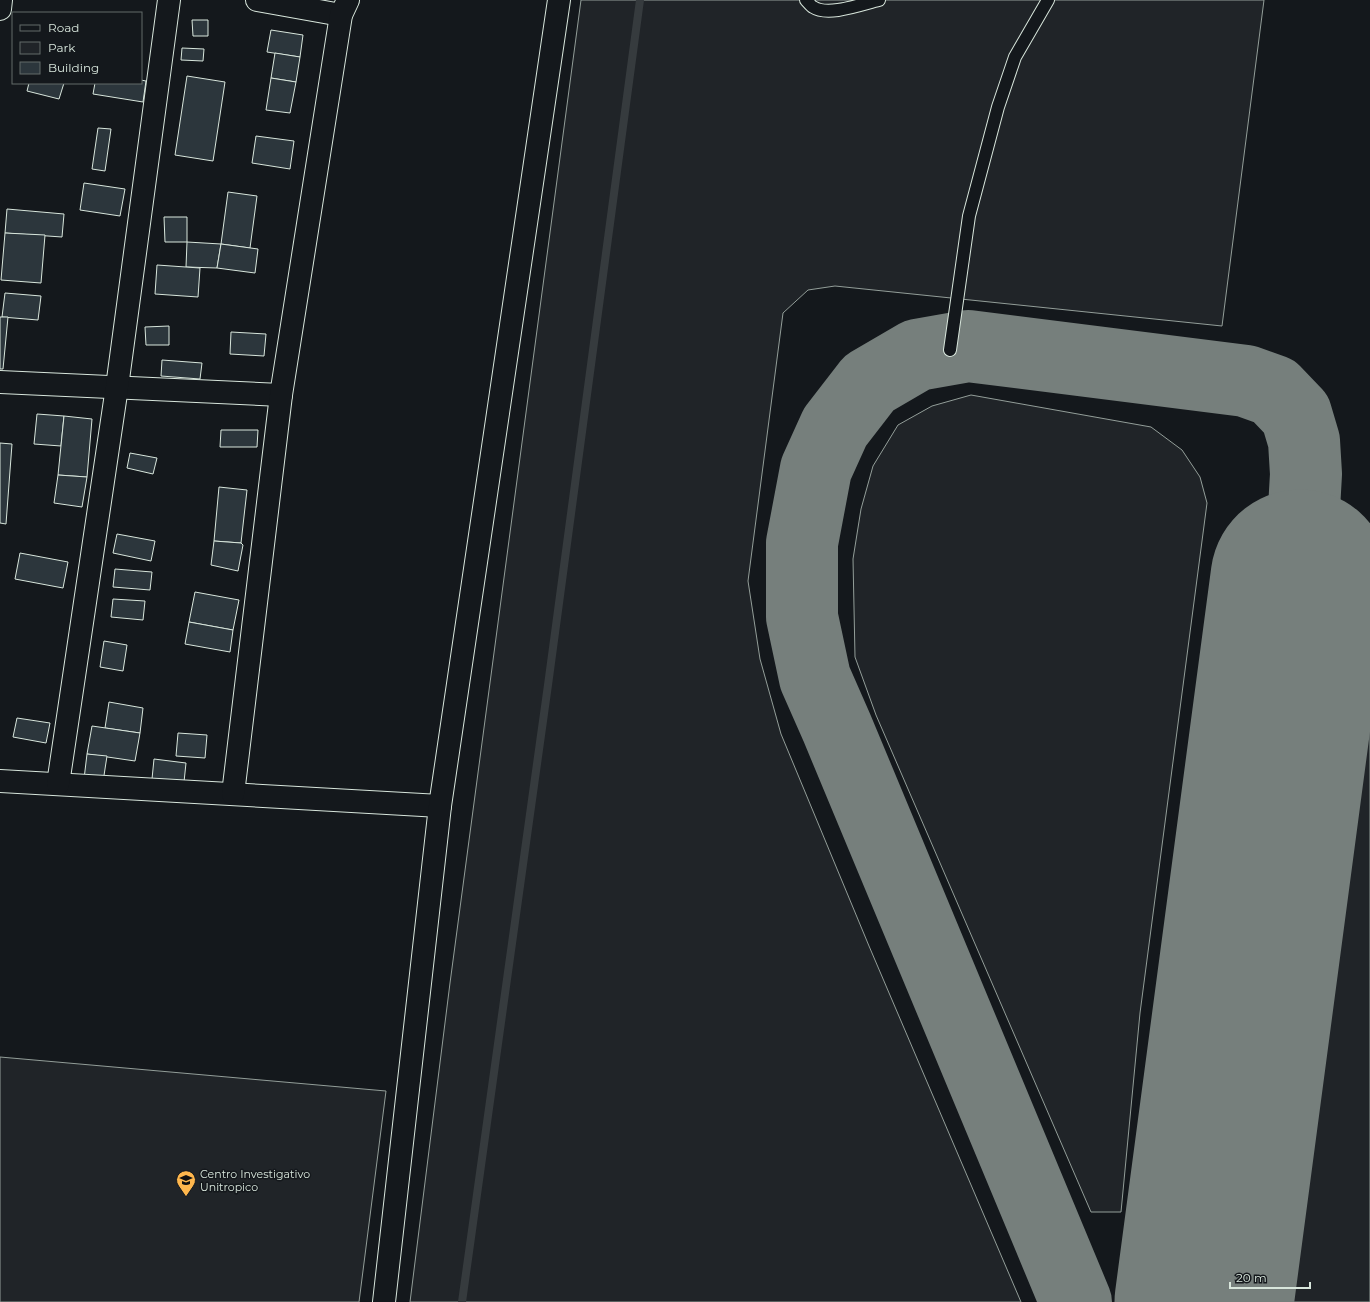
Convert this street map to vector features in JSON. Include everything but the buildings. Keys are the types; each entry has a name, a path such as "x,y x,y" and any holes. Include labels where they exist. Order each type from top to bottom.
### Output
{"street":[{"path":"0,10 1,0"},
{"path":"58,784 117,387 169,0"},
{"path":"233,794 281,395 344,8 257,0"},
{"path":"384,1302 440,806 559,0"},
{"path":"0,382 281,395"},
{"path":"0,781 440,806"}],"lane":[{"path":"806,0 813,7 825,11 846,9 879,0"},
{"path":"950,350 969,216 998,107 1015,57 1048,0"}],"green space":[{"path":"581,0 1264,0 1222,326 835,286 808,290 783,313 748,581 760,659 781,734 869,946 1021,1302 410,1302 450,983"},
{"path":"971,395 1151,427 1182,450 1200,477 1207,503 1140,1013 1121,1212 1091,1212 876,715 855,657 853,559 861,509 873,466 898,425 932,406"},
{"path":"1370,647 1370,1302 1286,1302 1368,663"},
{"name":"Centro Investigativo Unitropico","path":"0,1057 386,1091 359,1302 0,1302"}],"waterway":[{"path":"462,1302 548,685 640,0"}],"taxiway":[{"path":"1076,1302 815,678 802,617 802,543 816,469 835,427 869,383 917,355 968,346 1246,381 1274,391 1296,414 1304,441 1306,474 1300,579"}],"runway":[{"path":"1204,1302 1300,579"}],"place":[{"name":"Centro Investigativo Unitropico","path":"186,1197"}]}
